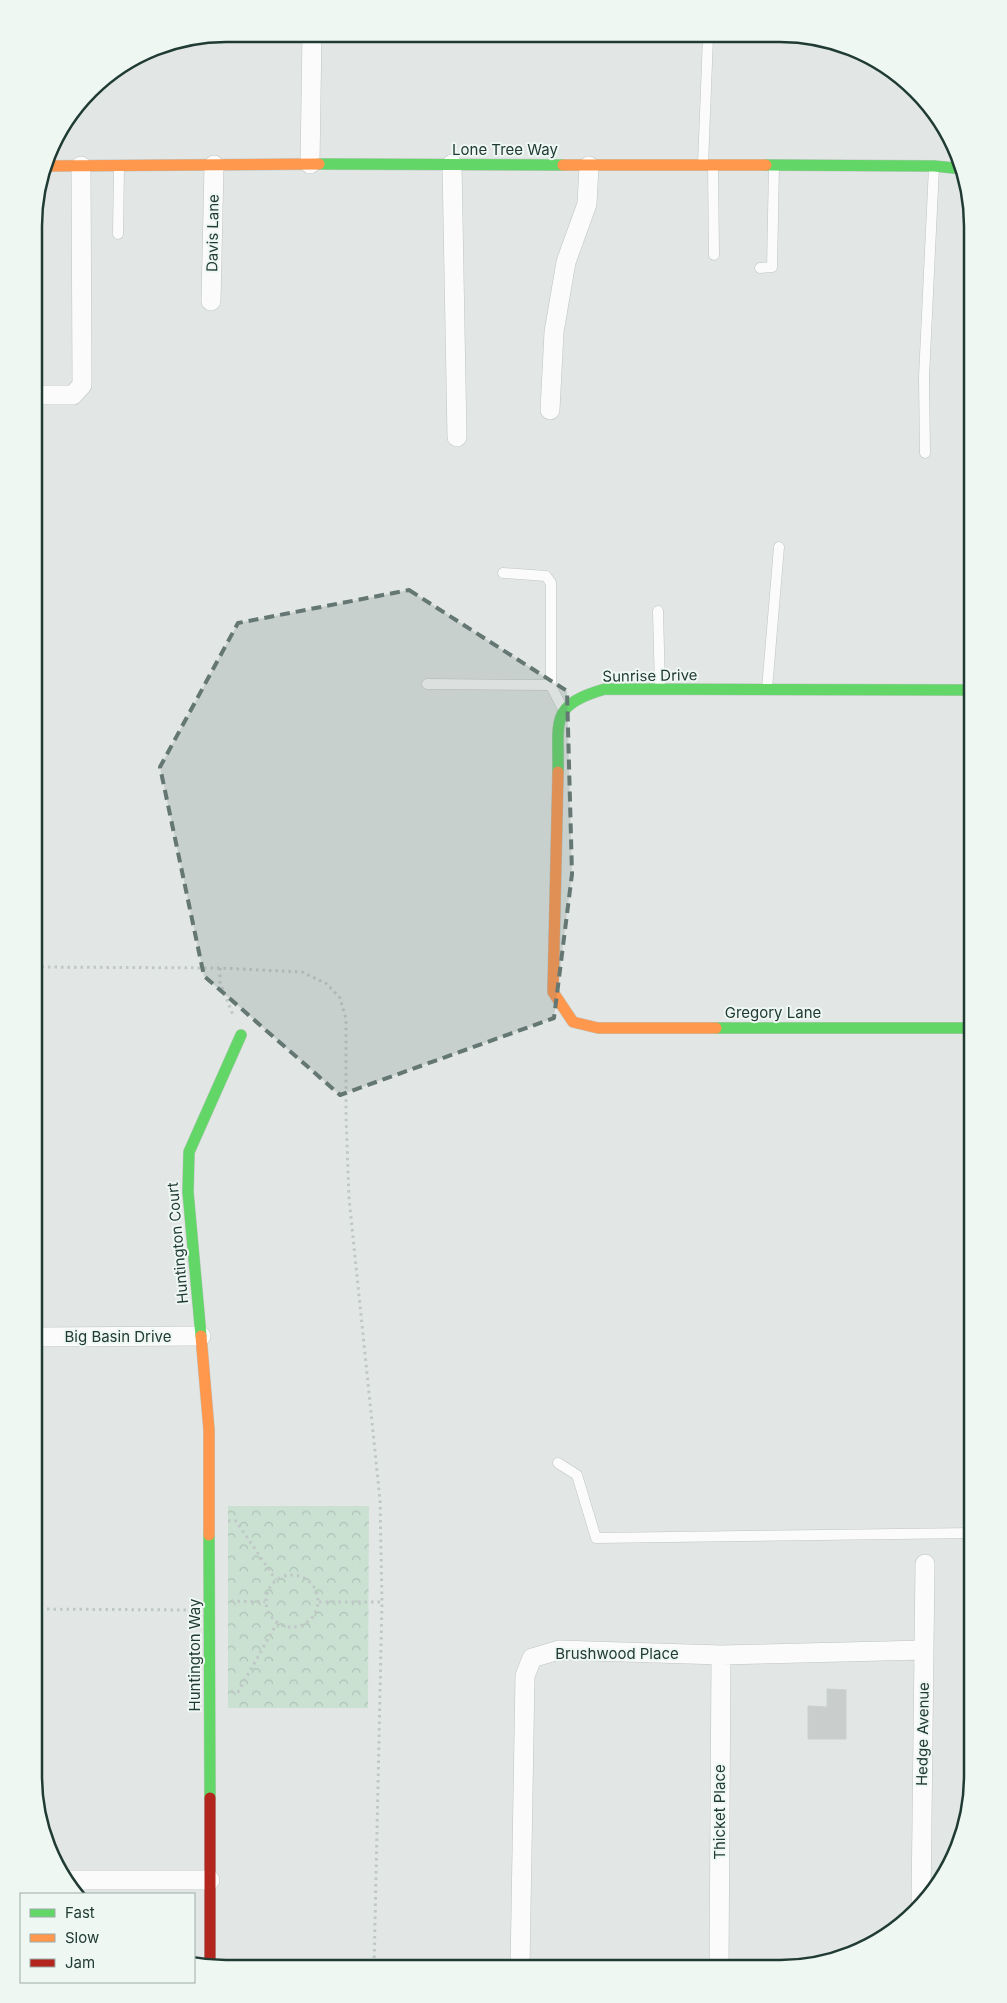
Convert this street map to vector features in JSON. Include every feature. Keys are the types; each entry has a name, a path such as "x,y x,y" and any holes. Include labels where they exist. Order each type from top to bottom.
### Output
{"street":[{"path":"310,164 312,42"},
{"path":"452,164 457,437"},
{"name":"Lone Tree Way","path":"53,166 452,164 934,166 955,168"},
{"name":"Davis Lane","path":"211,301 214,165"},
{"path":"42,395 73,395 82,385 80,166"},
{"path":"550,410 554,332 566,262 587,204 589,166"},
{"name":"Sunrise Drive","path":"563,709 574,698 605,690 964,690"},
{"name":"Gregory Lane","path":"563,709 559,721 553,992 573,1022 598,1028 964,1028"},
{"name":"Huntington Court","path":"209,1430 188,1192 189,1152 242,1035"},
{"name":"Big Basin Drive","path":"42,1337 201,1336"},
{"name":"Huntington Way","path":"209,1430 210,1960"},
{"name":"Hedge Avenue","path":"921,1895 925,1564"},
{"name":"Brushwood Place","path":"520,1960 525,1676 532,1658 559,1650 721,1655 924,1650"},
{"name":"Thicket Place","path":"719,1960 721,1655"},
{"path":"75,1880 210,1880"}],"lane":[{"path":"708,42 708,165 714,255"},
{"path":"760,268 772,267 774,165"},
{"path":"118,234 120,166"},
{"path":"925,453 924,377 934,166"},
{"path":"767,690 778,547"},
{"path":"502,573 546,576 551,583 551,685 563,709"},
{"path":"658,611 660,690"},
{"path":"427,684 551,685"},
{"path":"558,1463 577,1475 596,1538 964,1533"}],"path":[{"path":"42,968 220,968 302,972 327,984 340,998 346,1019 349,1198 380,1500 382,1602 374,1960"},
{"path":"220,968 220,983 242,1035"},
{"path":"209,1521 236,1521 276,1580"},
{"path":"292,1574 302,1576 311,1582 317,1591 319,1602 311,1620 302,1626 292,1628 277,1623 267,1612 265,1602 267,1592 276,1580 292,1574"},
{"path":"42,1609 193,1610 209,1601 265,1602"},
{"path":"319,1602 382,1602"},
{"path":"210,1692 238,1692 277,1623"}],"highlighted area":[{"path":"409,590 567,691 572,874 554,1018 340,1095 204,976 160,767 238,623"}],"green space":[{"path":"228,1506 369,1506 368,1708 228,1708"}],"building":[{"path":"827,1689 846,1690 846,1739 808,1739 808,1706 827,1707"}],"traffic: fast":[{"path":"319,164 563,165"},
{"path":"766,165 934,166 955,168"},
{"path":"558,772 558,739 561,717 574,701 605,689 964,690"},
{"path":"716,1028 964,1028"},
{"path":"201,1336 188,1192 189,1152 241,1035"},
{"path":"209,1535 210,1798"}],"traffic: slow":[{"path":"53,166 319,164"},
{"path":"563,165 766,165"},
{"path":"558,772 553,992 573,1022 598,1028 716,1028"},
{"path":"201,1336 209,1430 209,1535"}],"traffic: jam":[{"path":"210,1798 210,1960"}]}
